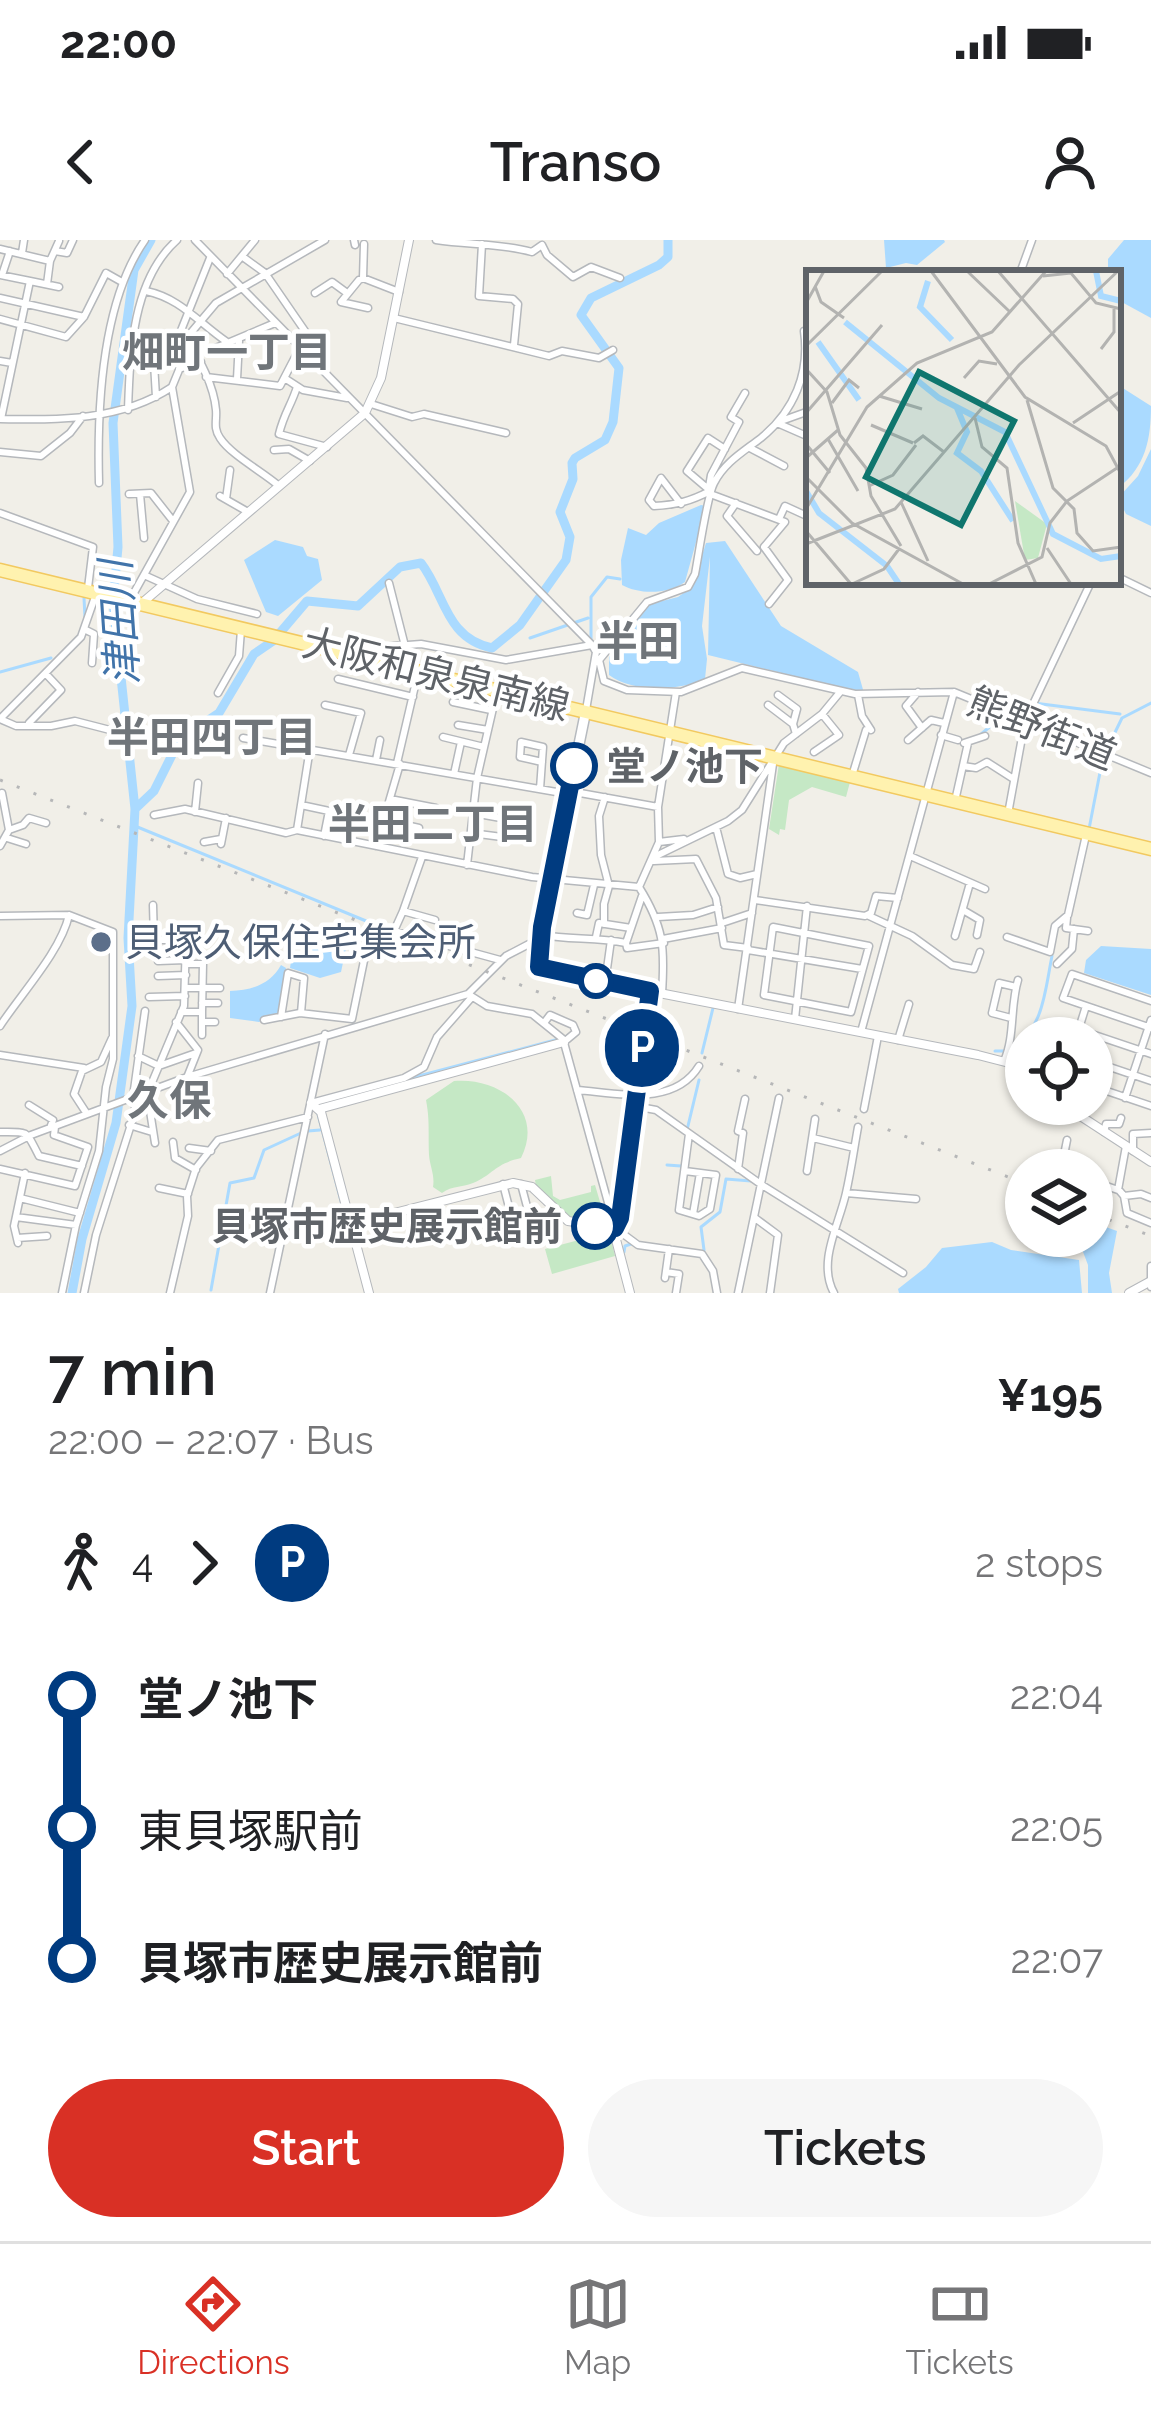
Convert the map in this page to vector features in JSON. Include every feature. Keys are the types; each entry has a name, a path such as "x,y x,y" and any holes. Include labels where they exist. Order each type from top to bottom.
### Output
{"main road":[{"name":"大阪和泉泉南線","path":"0,570 1151,849"},
{"path":"586,710 551,880 541,970 650,991 645,1020"}],"street":[{"path":"22,253 24,240"},
{"path":"55,251 67,253 73,240"},
{"path":"99,483 100,414 113,311 122,282 145,240"},
{"path":"128,410 144,291 163,255 177,240"},
{"path":"195,240 350,399"},
{"path":"227,274 255,240"},
{"path":"178,348 216,303 325,240"},
{"path":"131,600 163,584 368,408 381,378 410,240"},
{"path":"436,240 491,242 532,252 542,245 573,277 591,267 620,278"},
{"path":"1021,270 1032,240"},
{"path":"47,284 58,242"},
{"path":"358,243 368,255 363,278 341,302 368,308"},
{"path":"482,244 479,296 513,299 518,304 514,345"},
{"path":"50,260 5,250 1,275 59,287"},
{"path":"131,600 190,492 172,387 179,369 176,343 210,257"},
{"path":"206,376 280,386 307,334 265,273 243,257"},
{"path":"0,319 66,337 84,316 106,273 122,282"},
{"path":"363,278 399,292"},
{"path":"30,281 0,419 128,410 172,387"},
{"path":"315,293 332,282 347,293"},
{"path":"144,291 165,295 227,342"},
{"path":"0,298 84,316"},
{"path":"211,350 294,317"},
{"path":"394,318 549,356 558,351 598,358 613,350"},
{"path":"681,504 661,478 649,500 653,506 681,504 710,492 732,458 777,422 802,376 804,331"},
{"path":"187,338 206,376 220,439 279,486"},
{"path":"237,379 239,340"},
{"path":"0,361 12,363"},
{"path":"179,369 201,362"},
{"path":"154,363 157,398"},
{"path":"285,379 368,408 412,417 424,414 506,434"},
{"path":"297,386 292,404 280,418 279,434 327,446"},
{"path":"597,663 647,602 688,586 710,492 739,422 731,417 745,393"},
{"path":"368,408 592,645 597,663 586,710"},
{"path":"777,422 806,412"},
{"path":"0,452 41,456 83,416"},
{"path":"777,422 806,436"},
{"path":"725,448 708,438 687,471 710,492 785,522 764,547 788,580 769,604"},
{"path":"748,447 784,466"},
{"path":"274,450 289,449 310,460"},
{"path":"230,470 223,498 248,512"},
{"path":"129,494 151,493 173,521"},
{"path":"140,494 140,538 164,538"},
{"path":"737,502 727,515 758,550"},
{"path":"779,519 785,506 806,516"},
{"path":"0,513 93,547 96,592 86,629 0,719 16,726 45,727 75,721 141,738"},
{"path":"144,575 197,598 257,614"},
{"path":"1121,578 1151,592"},
{"path":"389,583 404,646"},
{"path":"1008,814 1024,721 1090,585"},
{"path":"218,693 239,656 241,627"},
{"path":"86,629 94,634 92,663"},
{"path":"363,656 369,648 421,644 506,660 592,645"},
{"name":"熊野街道","path":"597,663 608,685 627,690 676,692 742,668 858,694 921,689 954,692 1151,773"},
{"path":"376,845 419,669"},
{"path":"28,723 61,690 46,673"},
{"path":"338,679 413,697"},
{"path":"467,865 477,778 498,689"},
{"path":"921,689 906,706 922,728"},
{"path":"654,859 742,810 774,758 841,691"},
{"path":"676,692 658,808 659,842 627,948 722,926 752,913"},
{"path":"861,1032 954,692"},
{"path":"778,694 796,709 796,734"},
{"path":"852,776 868,730 858,694"},
{"path":"453,702 493,710"},
{"path":"325,705 362,713 349,755"},
{"path":"768,705 793,724"},
{"path":"814,752 838,735 822,714"},
{"path":"908,740 931,720 944,723"},
{"path":"458,725 488,730"},
{"path":"941,735 963,742 985,736"},
{"path":"243,737 658,808"},
{"path":"443,737 484,747"},
{"path":"376,760 380,740"},
{"path":"454,774 461,741"},
{"path":"540,789 542,763 543,747 521,742 520,758 542,763"},
{"path":"955,801 963,742"},
{"path":"297,830 310,748"},
{"path":"738,1009 774,758"},
{"path":"963,766 973,769 987,762 1014,779"},
{"path":"196,812 198,784"},
{"path":"2,793 7,833"},
{"path":"604,924 609,886 599,816 605,797"},
{"path":"390,799 436,808"},
{"path":"301,805 329,811 324,836"},
{"path":"343,839 351,808"},
{"path":"154,815 185,809 286,833 297,830 551,880 641,890"},
{"path":"473,813 522,821"},
{"path":"0,846 7,833 28,818 46,823"},
{"path":"204,842 221,841 226,818"},
{"path":"383,820 419,828"},
{"path":"716,826 728,874"},
{"path":"7,833 26,844"},
{"path":"471,833 502,837"},
{"path":"1086,833 1066,928 1088,931"},
{"path":"659,842 688,840"},
{"path":"422,856 394,931 500,960"},
{"path":"910,856 985,889"},
{"path":"654,859 696,859 711,884 724,945 863,969"},
{"path":"711,884 728,874 740,878 758,873"},
{"path":"955,936 970,882"},
{"path":"577,913 587,915 594,885"},
{"path":"641,890 658,917 663,941 662,994"},
{"path":"867,915 876,896 899,898"},
{"path":"755,900 867,915 958,968 974,969 980,952"},
{"path":"148,1092 186,992 186,940 154,940 153,905"},
{"path":"795,1019 807,906"},
{"path":"658,917 693,915 718,907"},
{"path":"963,910 980,920 977,935"},
{"path":"403,911 434,920"},
{"path":"0,1026 41,963 61,942 69,915"},
{"path":"0,916 69,915 113,932 115,1048 94,1172 76,1225 62,1293"},
{"path":"1007,937 1050,952 1055,926 1068,915"},
{"path":"596,938 598,923 631,928"},
{"path":"773,928 805,934 869,946 851,1012 764,995 773,928"},
{"path":"1058,964 1072,949 1074,929"},
{"path":"315,1106 404,1078 424,1067 437,1037 470,995 500,960 521,947 541,939 626,943"},
{"path":"604,982 611,940"},
{"path":"354,1022 367,946"},
{"path":"158,961 213,964"},
{"path":"202,964 202,1035"},
{"path":"281,1017 288,973 304,978 301,1013"},
{"path":"1125,1098 1150,1025 1063,998 1072,974 1151,1001"},
{"path":"158,976 186,975"},
{"path":"999,982 1017,983 1011,1018 992,1012 999,982"},
{"path":"149,997 220,988"},
{"path":"650,991 1004,1061"},
{"path":"0,1151 187,1077 354,1022 470,995 487,1006 532,1014 563,1042 630,1293"},
{"path":"181,1012 218,1003"},
{"path":"898,1040 909,1004"},
{"path":"1083,1017 1086,1006"},
{"path":"84,1293 96,1235 136,1112 137,1056 146,1010"},
{"path":"264,1020 301,1013 354,1022"},
{"path":"315,1106 563,1042 576,1032 573,1025 550,1016 544,1023"},
{"path":"615,1228 645,1020"},
{"path":"176,1022 197,1049 187,1077"},
{"path":"202,1022 215,1022"},
{"path":"270,1293 308,1117 315,1106 325,1034"},
{"path":"0,1055 84,1068 101,1062 112,1035"},
{"path":"864,1109 878,1036"},
{"path":"1113,1043 1151,1054"},
{"path":"137,1056 159,1066 196,1053"},
{"path":"577,1090 636,1093 675,1089 698,1066"},
{"path":"84,1068 74,1094 87,1114"},
{"path":"1113,1068 1151,1081"},
{"path":"1113,1094 1151,1106"},
{"path":"738,1293 779,1098"},
{"path":"738,1169 743,1133 738,1131 745,1099"},
{"path":"0,1169 75,1186 88,1147 54,1135 53,1120 29,1105"},
{"path":"315,1106 369,1293"},
{"path":"634,1106 656,1110 762,1185 903,1273"},
{"path":"150,1111 155,1143"},
{"path":"170,1293 196,1170 225,1137 308,1117"},
{"path":"1104,1132 1106,1124 1119,1124 1121,1118"},
{"path":"807,1171 815,1119"},
{"path":"129,1125 152,1132"},
{"path":"1094,1125 1151,1162"},
{"path":"834,1293 826,1280 858,1127"},
{"path":"0,1132 31,1135"},
{"path":"1151,1133 1133,1134 1121,1193 1126,1213 1151,1223"},
{"path":"685,1171 716,1175 710,1209 699,1216 679,1210 688,1134"},
{"path":"31,1135 39,1156 82,1166"},
{"path":"813,1138 854,1148"},
{"path":"1064,1149 1066,1140"},
{"path":"172,1142 175,1158 196,1170"},
{"path":"189,1148 211,1151"},
{"path":"25,1173 16,1216 17,1240 47,1236"},
{"path":"694,1214 700,1173"},
{"path":"351,1224 503,1184 521,1184 532,1187 568,1221 615,1228 631,1243 702,1254 717,1293"},
{"path":"503,1184 518,1242 536,1237 521,1184"},
{"path":"160,1188 188,1195"},
{"path":"1113,1190 1151,1198"},
{"path":"846,1193 916,1198"},
{"path":"20,1198 80,1213"},
{"path":"16,1216 76,1225"},
{"path":"755,1218 778,1235 770,1293"},
{"path":"669,1250 666,1275 679,1274 676,1293"},
{"path":"1129,1293 1150,1283 1151,1267"}],"green space":[{"path":"779,764 850,782 846,797 812,787 789,800 785,830 780,829 779,835 769,829"},
{"path":"454,1081 487,1085 513,1100 527,1125 527,1141 521,1158 442,1193 433,1187 426,1100"},
{"path":"551,1176 553,1196 560,1200 591,1192 595,1185 606,1222 568,1217 536,1186 535,1180"},
{"path":"609,1232 615,1256 552,1274 545,1249"}],"water":[{"path":"884,240 945,242 917,265 886,268"},
{"path":"1124,240 1151,240 1151,318 1121,302 1121,270 1108,270 1108,259"},
{"path":"1121,387 1151,406 1145,451 1121,485"},
{"path":"1151,449 1151,526 1126,514 1121,504 1121,495 1138,476"},
{"path":"706,506 685,582 654,592 622,585 621,560 628,528 646,535 659,523"},
{"path":"275,540 303,547 307,556 318,559 322,580 278,616 266,612 244,560"},
{"path":"725,541 781,626 858,672 864,693 708,655 710,557 702,626 705,679 656,688 630,685 609,675 609,657 650,604 678,597 692,587 706,543"},
{"path":"339,931 348,939 341,972 320,978 290,968 291,961"},
{"path":"1101,946 1151,949 1151,995 1084,973 1086,960"},
{"path":"281,965 286,968 278,1015 259,1022 230,1018 230,991 259,985"},
{"path":"992,1242 1005,1247 1005,1257 1079,1260 1082,1293 899,1293 942,1248"},
{"path":"1085,1257 1112,1257 1112,1293 1088,1293"}],"waterway":[{"name":"津田川","path":"72,1293 82,1239 116,1123 132,1006 128,938 135,809 113,602 118,547 113,423 134,270 151,240"},
{"path":"135,809 154,791 180,739 219,713 254,654 273,641 307,601 358,606 400,567 421,563 455,625 476,643 492,648 520,625 566,560 570,537 560,512 573,479 572,463 605,440 613,422 619,368 581,315 591,298 659,265 668,257 668,240"},
{"path":"591,640 591,597 607,577 620,579"},
{"path":"84,598 85,618"},
{"path":"530,638 588,618"},
{"path":"0,672 51,658"},
{"path":"1011,712 1030,703"},
{"path":"1034,703 1120,714"},
{"path":"1106,751 1122,718 1151,703"},
{"path":"980,735 1004,715"},
{"path":"1089,829 1103,757"},
{"path":"135,826 388,930"},
{"path":"1038,1017 1052,956"},
{"path":"702,1053 713,1008"},
{"path":"411,1078 559,1039"},
{"path":"995,1051 1004,1051"},
{"path":"687,1130 699,1080"},
{"path":"318,1114 353,1246"},
{"path":"308,1131 320,1130"},
{"path":"211,1290 230,1183 254,1178 264,1150 301,1133"},
{"path":"667,1165 681,1166"},
{"path":"704,1250 701,1227 720,1212 726,1179 751,1181"},
{"path":"624,1252 631,1244"}],"railway":[{"path":"0,780 1005,1176"},
{"path":"1113,1221 1151,1236"}],"bus line":[{"name":"P","path":"574,766 542,927 539,967 650,991 620,1218 615,1228 595,1226"}],"place":[{"name":"堂ノ池下","path":"574,766"},
{"name":"貝塚久保住宅集会所","path":"101,942"},
{"name":"貝塚市歴史展示館前","path":"595,1226"}],"district":[{"name":"畑町一丁目","path":"227,352"},
{"name":"半田","path":"638,641"},
{"name":"半田四丁目","path":"212,737"},
{"name":"半田二丁目","path":"433,824"},
{"name":"久保","path":"169,1100"}]}
